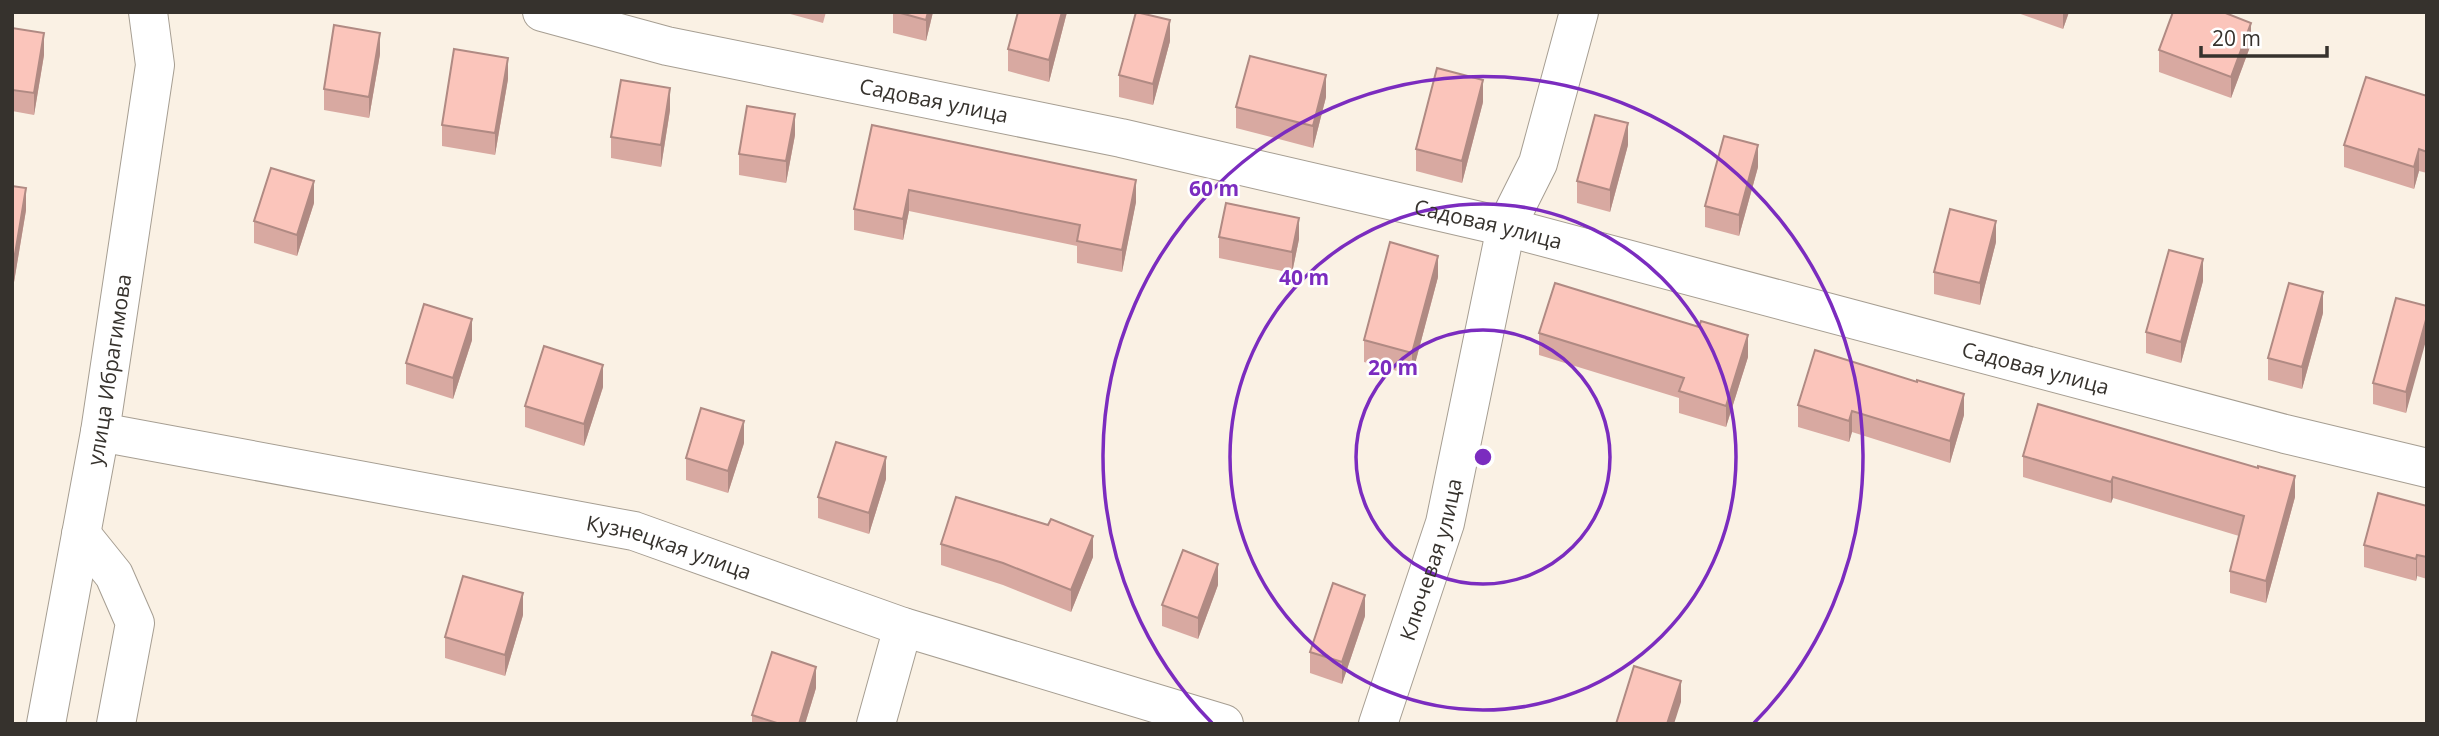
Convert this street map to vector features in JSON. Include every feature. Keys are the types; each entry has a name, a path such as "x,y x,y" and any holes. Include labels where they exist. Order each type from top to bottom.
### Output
{"street":[{"name":"улица Ибрагимова","path":"46,724 100,432 155,65 148,12"},
{"name":"Садовая улица","path":"542,12 667,46 1121,138 1506,227 2285,434 2427,468"},
{"name":"Ключевая улица","path":"1378,724 1445,523 1506,227 1538,163 1579,12"},
{"name":"Кузнецкая улица","path":"100,432 634,531 903,627 1224,724"},
{"path":"81,534 114,575 135,623 116,724"},
{"path":"876,724 903,627"}],"building":[{"path":"897,12 928,12 926,20"},
{"path":"1018,12 1062,12 1049,60 1008,49"},
{"path":"1136,12 1170,20 1153,84 1119,75"},
{"path":"2173,12 2223,12 2251,23 2231,77 2159,50"},
{"path":"334,25 380,33 369,97 324,89"},
{"path":"12,28 44,33 34,93 12,90"},
{"path":"454,49 508,58 495,133 442,125"},
{"path":"1250,56 1326,75 1313,126 1236,107"},
{"path":"1437,68 1483,80 1462,161 1416,149"},
{"path":"2366,77 2427,96 2427,152 2419,149 2414,167 2344,145"},
{"path":"621,80 670,88 661,145 611,137"},
{"path":"747,106 795,114 786,161 739,154"},
{"path":"1595,115 1628,123 1610,190 1577,181"},
{"path":"872,125 1136,180 1122,250 1077,241 1080,225 909,190 903,219 854,209"},
{"path":"1724,136 1758,145 1739,215 1705,206"},
{"path":"271,168 314,181 297,235 254,221"},
{"path":"12,186 26,188 14,260 12,260"},
{"path":"1226,203 1299,218 1292,252 1219,237"},
{"path":"1950,209 1996,221 1980,283 1934,272"},
{"path":"1390,242 1438,256 1412,353 1364,340"},
{"path":"2169,250 2203,259 2181,342 2146,332"},
{"path":"1555,283 1699,327 1701,321 1748,335 1726,406 1679,391 1684,378 1539,333"},
{"path":"2289,283 2323,292 2302,367 2268,358"},
{"path":"2396,298 2427,306 2427,316 2406,392 2373,383"},
{"path":"424,304 472,319 453,378 406,363"},
{"path":"544,346 603,365 584,424 525,406"},
{"path":"1815,350 1964,394 1950,441 1852,411 1849,421 1798,405"},
{"path":"2038,404 2258,468 2295,476 2266,581 2230,571 2244,516 2113,477 2111,482 2023,456"},
{"path":"701,408 744,421 728,471 686,458"},
{"path":"836,442 886,457 869,513 818,497"},
{"path":"2378,493 2427,506 2427,557 2417,555 2416,559 2364,545"},
{"path":"956,497 1048,525 1051,519 1093,536 1071,590 1003,563 941,544"},
{"path":"1183,550 1218,564 1198,618 1162,605"},
{"path":"463,576 523,593 505,655 445,637"},
{"path":"1333,583 1365,595 1342,662 1310,652"},
{"path":"772,652 816,667 799,724 780,724 752,715"},
{"path":"1634,666 1681,681 1667,724 1616,724"}]}
